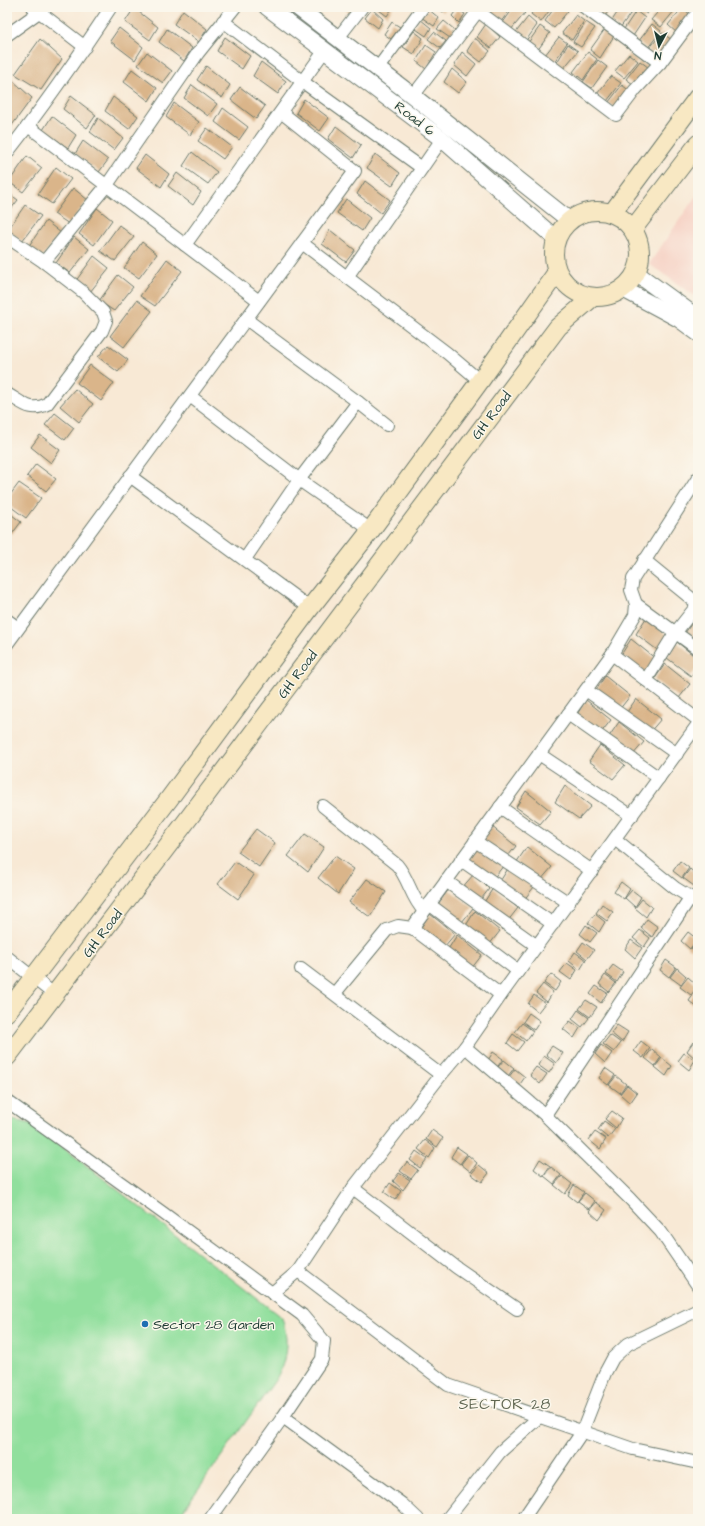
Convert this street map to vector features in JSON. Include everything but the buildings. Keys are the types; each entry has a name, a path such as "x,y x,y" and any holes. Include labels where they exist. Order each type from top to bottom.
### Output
{"main road":[{"path":"612,213 698,97"},
{"path":"633,229 698,144"},
{"path":"597,210 612,213 620,217 633,229 641,251 640,262 631,282 623,289 604,297 593,297 578,294 566,285 557,272 553,256 556,239 561,229 569,220 582,213 597,210"},
{"name":"GH Road","path":"7,1012 169,799 310,608 371,530 480,381 557,272"},
{"name":"GH Road","path":"7,1057 558,326 593,297"}],"street":[{"path":"7,153 85,47 111,7"},
{"path":"44,262 107,185 198,53 235,7"},
{"name":"Road 6","path":"267,7 442,139 556,239"},
{"path":"338,38 362,7"},
{"path":"378,68 423,7"},
{"path":"584,7 660,63"},
{"path":"413,96 479,9 616,115 635,90 660,63 698,12 692,7"},
{"path":"7,35 36,9 85,47"},
{"name":"Road 6","path":"306,10 338,38 569,220"},
{"path":"223,21 303,82 422,168"},
{"path":"185,245 325,50"},
{"path":"7,644 355,171 280,112"},
{"path":"28,126 259,301"},
{"path":"347,277 442,139"},
{"path":"7,238 44,262 83,292 102,312 106,321 102,331 47,404 38,408 29,407 7,394"},
{"path":"302,243 447,353 480,381"},
{"path":"636,273 698,318"},
{"path":"623,289 679,319 698,333"},
{"path":"246,319 387,425"},
{"path":"190,396 299,480 371,530"},
{"path":"245,559 299,480 358,402"},
{"path":"130,476 310,608"},
{"path":"412,928 612,654 635,615 636,604 631,590 633,579 698,478"},
{"path":"644,560 698,604 675,633 646,680"},
{"path":"636,604 698,649"},
{"path":"7,620 18,628"},
{"path":"612,654 698,720"},
{"path":"586,690 677,754"},
{"path":"568,714 659,778"},
{"path":"272,1293 298,1271 353,1188 441,1075 465,1047 518,971 592,872 698,724"},
{"path":"539,754 632,816"},
{"path":"323,806 397,865 403,872 416,903 426,907 518,971"},
{"path":"500,807 592,872"},
{"path":"545,1115 694,900 675,888 615,839"},
{"path":"475,841 568,903"},
{"path":"461,860 554,924"},
{"path":"446,881 537,946"},
{"path":"335,994 387,930 398,926 412,928 501,995"},
{"path":"7,957 55,995"},
{"path":"301,969 441,1075"},
{"path":"465,1047 545,1115 630,1198 656,1227 698,1286"},
{"path":"7,1101 302,1315 324,1341 322,1359 284,1417 210,1519"},
{"path":"353,1188 456,1266 517,1309"},
{"path":"298,1271 448,1385 633,1449 698,1463"},
{"path":"523,1519 582,1432 605,1373 613,1358 628,1344 698,1310"},
{"path":"284,1417 402,1504 418,1519"},
{"path":"447,1519 500,1452 539,1417"}],"shaded area":[{"path":"698,193 698,298 649,264"}],"green space":[{"name":"Sector 28 Garden","path":"7,1119 33,1124 282,1318 286,1334 286,1349 280,1372 177,1519 7,1519"}],"place":[{"name":"Sector 28 Garden","path":"145,1324"}],"district":[{"name":"SECTOR 28","path":"505,1404"}]}
